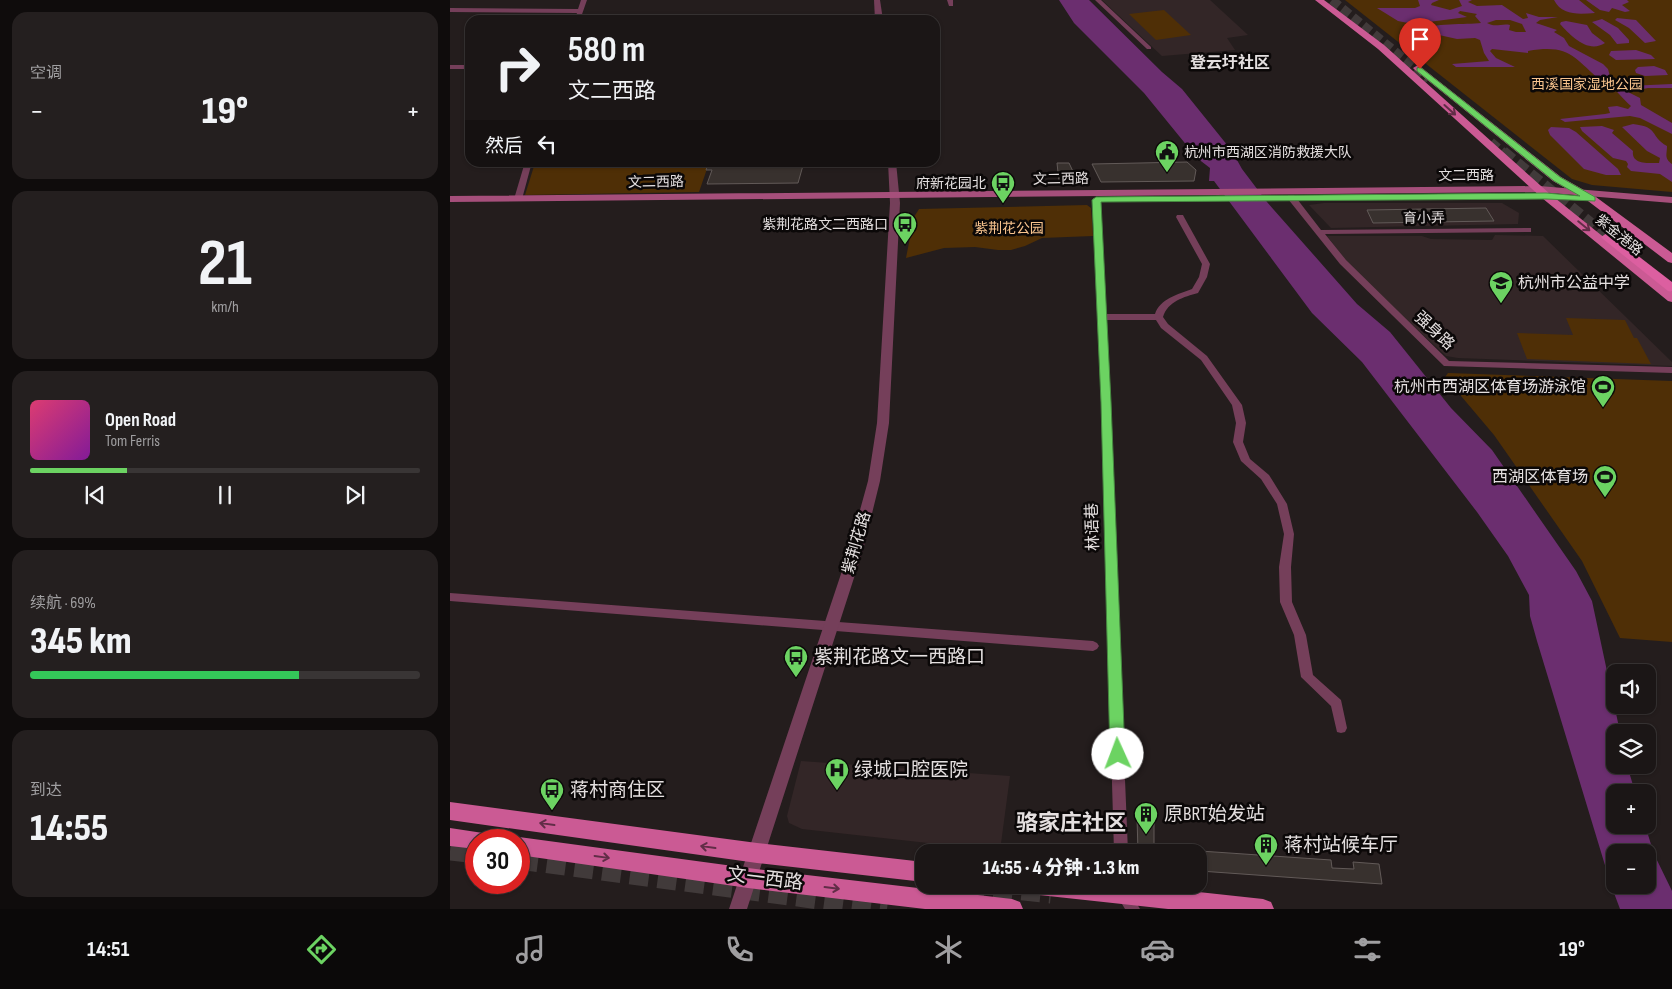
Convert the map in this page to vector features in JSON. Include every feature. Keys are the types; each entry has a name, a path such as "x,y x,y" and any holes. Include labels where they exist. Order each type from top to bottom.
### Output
{"highway":[{"path":"1672,277 1612,236 1672,288"}],"main road":[{"name":"紫金港路","path":"1320,0 1381,47 1542,193 1672,298"},
{"name":"紫金港路","path":"1329,0 1408,60 1557,179 1587,196 1672,260"},
{"name":"文二西路","path":"1268,194 1291,198 1542,193"},
{"name":"文二西路","path":"450,206 1268,194 1542,193 1672,200"},
{"name":"文二西路","path":"450,199 1096,200 1209,195"},
{"name":"文二西路","path":"1587,196 1672,206"},
{"name":"文一西路","path":"450,811 756,854 915,871"},
{"path":"450,837 465,839"},
{"name":"文一西路","path":"530,848 748,878 1012,909"},
{"path":"1110,894 1263,909"}],"street":[{"path":"579,15 584,0"},
{"path":"877,0 878,15"},
{"path":"1098,0 1149,48"},
{"path":"450,10 580,11"},
{"path":"450,67 465,67"},
{"path":"518,199 528,167"},
{"name":"紫荆花路","path":"738,909 856,550 874,481 883,423 895,199 892,167"},
{"name":"强身路","path":"1291,198 1362,284 1447,364 1672,370"},
{"name":"林语巷","path":"1096,200 1102,317 1121,844"},
{"path":"1180,217 1206,264 1203,277 1195,291 1174,298 1161,310 1160,317 1164,326 1204,358 1237,405 1241,423 1238,442 1246,461 1265,477 1282,504 1289,534 1285,567 1286,602 1300,635 1306,677 1337,704 1341,728"},
{"name":"育小弄","path":"1320,232 1528,230"},
{"path":"1102,317 1160,317"},
{"path":"450,597 1092,646"}],"shaded area":[{"path":"1059,0 1089,0 1162,72 1182,89 1232,151 1242,169 1267,202 1357,304 1390,332 1451,408 1492,450 1576,571 1592,601 1606,666 1606,714 1616,714 1618,724 1606,724 1606,774 1630,774 1633,784 1606,784 1606,834 1648,834 1651,844 1606,844 1606,869 1537,641 1530,616 1529,595 1508,556 1477,512 1362,362 1312,313 1214,181 1209,181 1210,168 1197,158 1144,93 1074,23"},
{"path":"1102,0 1210,0 1248,35 1227,38 1235,50 1162,56"},
{"path":"1418,0 1439,0 1431,5 1450,10 1462,6 1459,0 1472,0 1468,2 1477,6 1502,5 1523,19 1528,18 1526,13 1539,17 1558,17 1540,20 1536,23 1557,30 1554,32 1564,38 1569,46 1603,64 1608,69 1611,80 1628,86 1672,84 1672,88 1648,88 1628,92 1640,98 1641,105 1672,123 1672,134 1640,118 1630,116 1565,122 1560,119 1605,114 1610,113 1608,107 1617,106 1628,109 1631,106 1611,86 1603,83 1570,54 1553,49 1528,51 1528,53 1492,49 1490,51 1496,58 1515,67 1456,67 1452,64 1489,61 1480,40 1475,38 1457,39 1421,31 1433,26 1481,23 1475,16 1477,14 1460,11 1458,13 1467,17 1413,24 1398,21 1377,8 1415,8 1420,6","holes":["1496,20 1510,20 1522,24 1526,32 1509,30 1510,25 1487,23"]},
{"path":"1554,0 1579,0 1595,13 1572,13 1562,9"},
{"path":"1586,0 1627,0 1629,2 1622,5 1630,11 1625,12 1612,8 1609,12 1600,10"},
{"path":"1617,18 1636,20 1656,41 1645,43 1629,28 1615,20"},
{"path":"1602,19 1618,28 1629,40 1629,43 1617,44 1610,35 1592,22"},
{"path":"1566,21 1587,25 1592,33 1605,43 1599,46 1592,46 1580,42 1560,24"},
{"path":"1636,50 1651,55 1655,59 1616,60 1609,55 1611,51"},
{"path":"1654,66 1665,70 1668,75 1645,76 1636,73 1635,70 1638,67"},
{"path":"1633,124 1647,127 1667,146 1667,158 1672,164 1672,182 1660,174 1631,171 1627,167 1626,161 1613,158 1582,131 1580,127 1602,126 1614,130 1612,133 1633,151 1635,159 1646,163 1659,163 1660,158 1647,151 1622,127"},
{"path":"1551,127 1569,128 1576,132 1618,169 1621,175 1606,175 1584,169 1550,135 1548,130"},
{"path":"1324,203 1502,203 1519,213 1518,224 1331,228 1309,205"},
{"name":"杭州市公益中学","path":"1495,235 1543,236 1672,362 1672,366 1446,356 1375,291 1344,258 1327,236 1422,236 1431,239 1492,240"},
{"path":"801,761 1010,776 1001,844 937,844 802,829 789,823 787,816"},
{"path":"1656,858 1672,891 1672,909 1620,909 1614,894 1656,894"}],"green space":[{"name":"西溪国家湿地公园","path":"1345,0 1672,0 1672,192 1592,185 1572,179"},
{"path":"1164,10 1191,35 1156,40 1129,14"},
{"path":"534,167 708,167 699,192 525,195"},
{"name":"紫荆花公园","path":"1087,205 1091,208 1093,236 1042,238 1011,250 975,247 944,248 906,258 914,217 919,209"},
{"path":"1566,318 1625,320 1651,364 1527,359 1517,333 1573,335"},
{"name":"西湖区体育场","path":"1448,373 1672,381 1672,642 1620,638 1582,561 1494,435 1445,377"}],"building":[{"path":"1187,162 1196,170 1194,181 1101,182 1092,164"},
{"path":"1057,163 1069,163 1078,182 1059,182"},
{"path":"707,167 803,167 798,183 707,184 712,170 706,170"},
{"path":"1486,208 1494,221 1373,223 1367,210"},
{"name":"原BRT始发站","path":"1137,817 1154,817 1154,844 1138,844"},
{"name":"蒋村站候车厅","path":"1207,851 1331,860 1332,868 1354,869 1353,862 1379,864 1382,884 1207,872"}],"tunnel":[{"path":"1332,0 1429,79"},
{"path":"1491,142 1504,153"},
{"path":"1503,152 1607,237"},
{"path":"450,851 465,853"},
{"path":"530,861 887,909"}],"place":[{"name":"杭州市西湖区消防救援大队","path":"1167,173"},
{"name":"府新花园北","path":"1003,204"},
{"name":"紫荆花路文二西路口","path":"905,245"},
{"name":"杭州市公益中学","path":"1501,304"},
{"name":"杭州市西湖区体育场游泳馆","path":"1603,408"},
{"name":"西湖区体育场","path":"1605,498"},
{"name":"紫荆花路文一西路口","path":"796,678"},
{"name":"绿城口腔医院","path":"837,791"},
{"name":"蒋村商住区","path":"552,811"},
{"name":"原BRT始发站","path":"1146,835"},
{"name":"蒋村站候车厅","path":"1266,866"}],"district":[{"name":"登云圩社区","path":"1230,63"},
{"name":"骆家庄社区","path":"1071,823"}],"route":[{"path":"1118,754 1106,402 1096,200 1546,196 1592,199 1557,179 1481,120 1420,69"}]}
